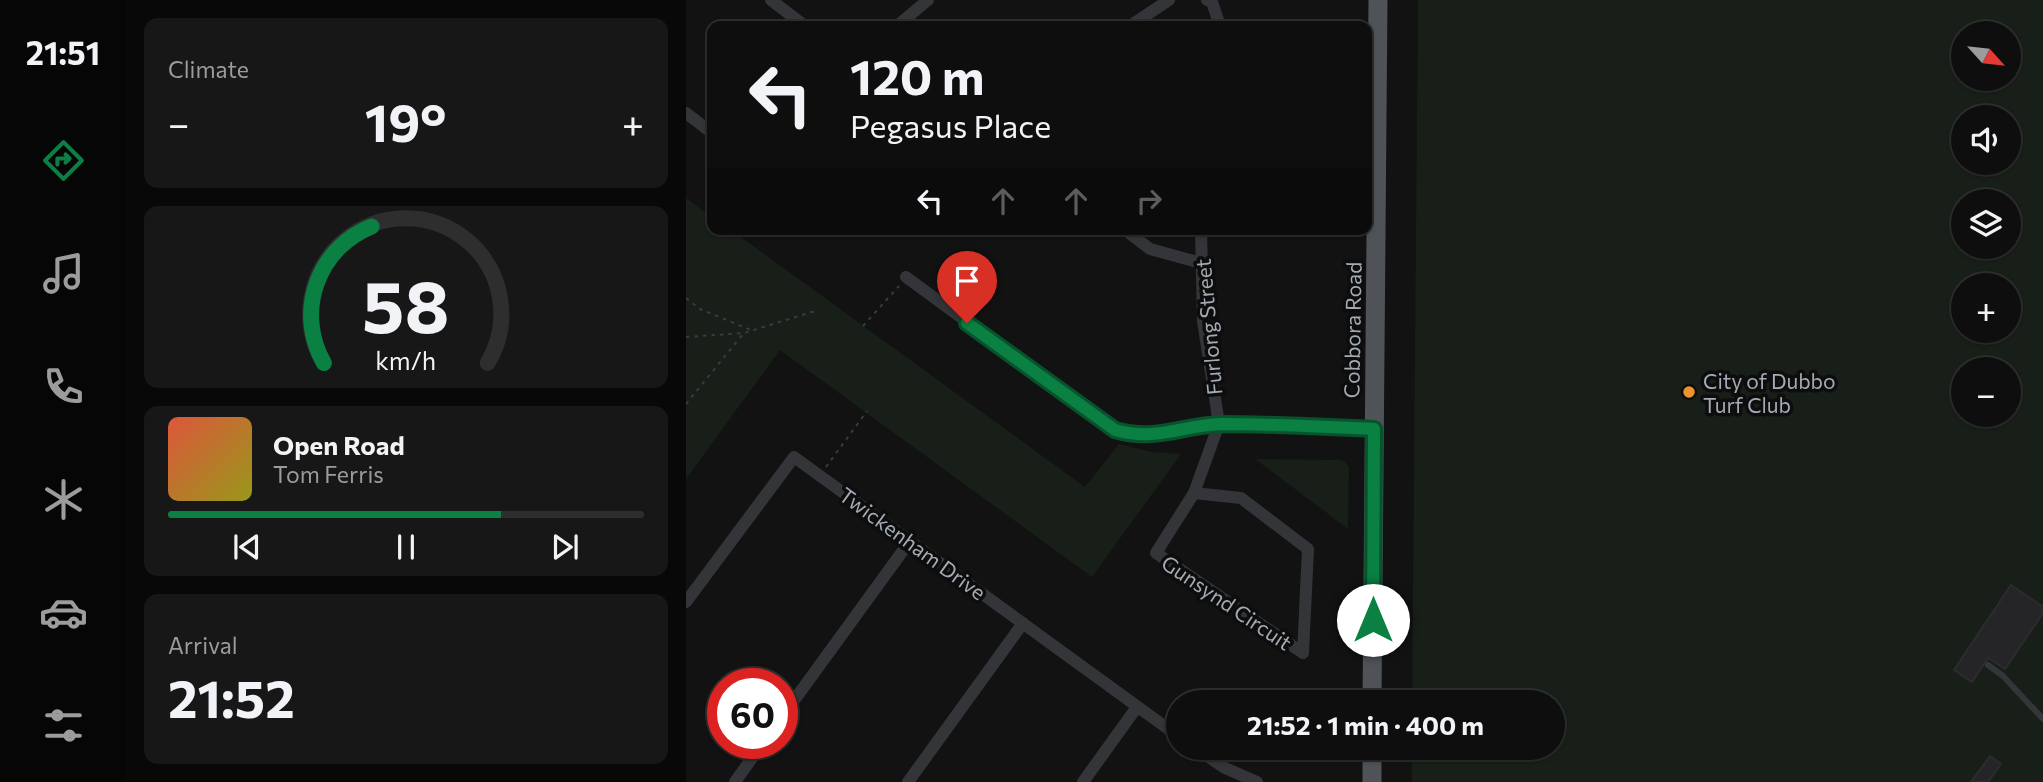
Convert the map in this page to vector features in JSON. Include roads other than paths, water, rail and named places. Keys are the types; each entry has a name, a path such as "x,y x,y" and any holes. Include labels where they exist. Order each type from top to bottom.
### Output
{"main road":[{"name":"Cobbora Road","path":"1372,690 1378,0"},
{"path":"1372,760 1372,782"}],"street":[{"path":"771,0 798,21"},
{"path":"903,21 928,0"},
{"path":"1138,21 1169,0"},
{"path":"1207,0 1212,2 1218,21"},
{"path":"686,113 707,129"},
{"path":"1132,235 1150,249 1200,262"},
{"name":"Furlong Street","path":"1201,235 1203,321 1219,424"},
{"path":"906,276 1115,430 1135,436 1166,434 1219,424 1374,429"},
{"name":"Gunsynd Circuit","path":"1194,493 1241,498 1308,549 1303,653 1156,553 1194,493 1219,424"},
{"name":"Twickenham Drive","path":"686,602 794,457 1166,728"},
{"path":"798,695 910,541"},
{"path":"908,782 1024,623"},
{"path":"1083,782 1137,707"},
{"path":"735,782 751,759"},
{"path":"1213,760 1257,782"}],"lane":[{"path":"1988,665 2003,676 2043,719"}],"place":[{"name":"City of Dubbo Turf Club","path":"1689,392"}]}
